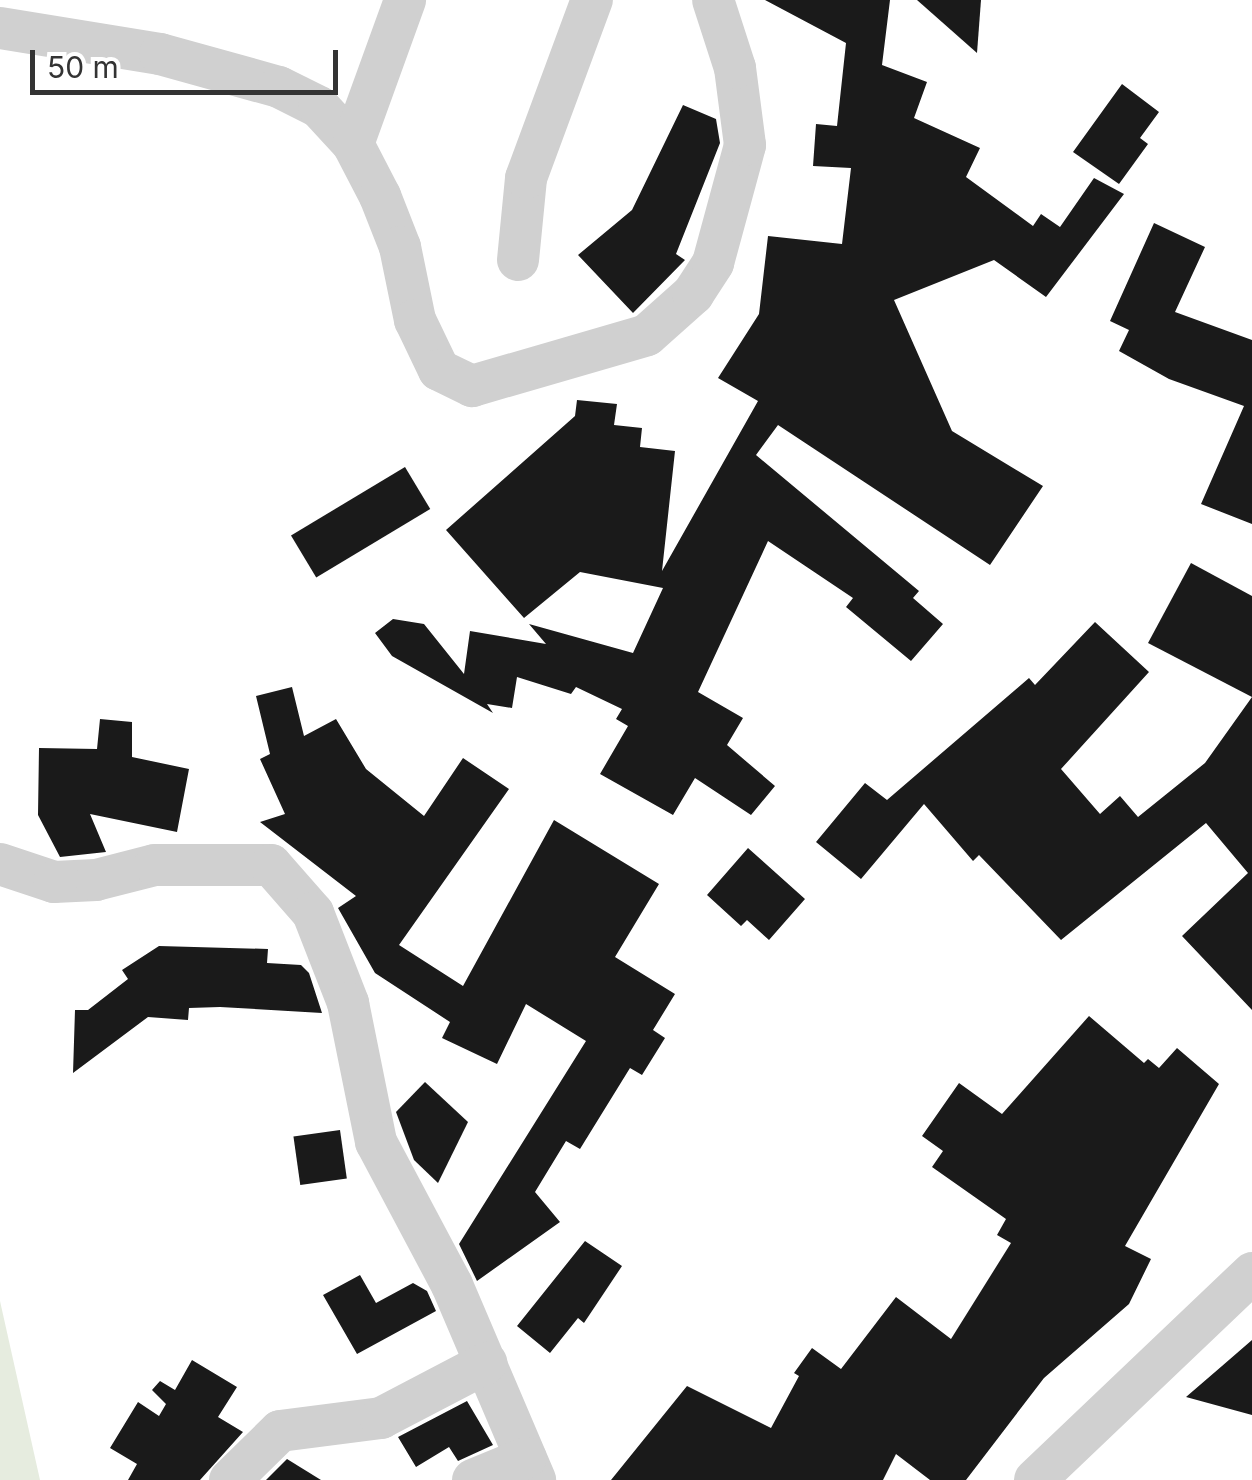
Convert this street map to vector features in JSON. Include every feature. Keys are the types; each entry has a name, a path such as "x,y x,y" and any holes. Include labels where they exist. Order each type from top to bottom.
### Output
{"street":[{"path":"352,144 405,0"},
{"path":"518,260 526,178 592,0"},
{"path":"0,28 160,54 278,87 319,106 352,144 400,248 416,320 439,370 472,386 647,335 693,294 713,263 745,145 735,68 713,0"},
{"path":"0,864 54,882 96,880 155,865 271,865 313,913 348,1003 376,1142 486,1362 530,1469 472,1480"},
{"path":"1035,1480 1252,1274"},
{"path":"230,1480 280,1431 381,1418 486,1362"}],"shaded area":[{"path":"0,1301 40,1480 0,1480"}],"building":[{"path":"765,0 890,0 882,65 927,82 914,118 980,148 966,177 1033,226 1041,214 1060,227 1094,178 1124,194 1046,297 994,260 894,300 952,431 1043,486 990,565 778,425 756,455 919,591 913,598 943,624 911,661 846,607 853,598 768,541 698,692 743,718 727,745 775,786 751,815 695,778 673,815 600,774 628,726 616,719 622,709 576,687 571,694 517,677 512,708 487,704 493,713 392,656 375,633 393,619 424,624 464,674 470,631 546,644 529,624 633,653 663,588 580,572 524,618 446,530 575,416 577,400 617,404 614,425 642,428 640,447 675,451 662,571 758,401 718,378 759,314 768,236 842,244 851,168 813,166 816,124 837,126 846,43"},
{"path":"917,0 981,0 977,53"},
{"path":"1122,84 1159,112 1140,138 1148,144 1119,184 1073,152"},
{"path":"683,105 716,119 720,143 676,254 685,260 633,313 578,255 632,210"},
{"path":"1154,223 1205,247 1175,312 1252,340 1252,524 1201,504 1244,406 1169,379 1119,351 1129,330 1110,321"},
{"path":"405,467 430,509 316,578 291,536"},
{"path":"1191,563 1252,596 1252,697 1148,643"},
{"path":"1095,622 1149,672 1061,769 1100,814 1120,796 1138,817 1205,763 1252,697 1252,1010 1182,936 1248,873 1206,823 1061,940 979,855 973,861 924,804 861,879 816,842 865,783 887,800 1029,678 1035,685"},
{"path":"292,687 304,736 336,719 366,769 424,816 463,758 509,789 399,945 463,986 554,820 659,884 615,957 675,994 653,1030 665,1038 642,1075 630,1068 580,1149 566,1141 535,1192 560,1222 477,1281 459,1244 586,1041 526,1004 497,1064 442,1038 450,1022 375,973 338,908 356,896 260,822 285,814 260,759 270,754 256,696"},
{"path":"100,719 132,722 132,757 189,769 177,832 90,814 106,852 60,857 38,815 39,748 97,749"},
{"path":"748,848 805,899 769,940 747,920 741,926 707,895"},
{"path":"159,946 268,949 267,963 301,965 309,973 322,1013 220,1007 189,1008 188,1020 148,1017 73,1073 75,1010 88,1010 128,979 122,970"},
{"path":"1089,1016 1144,1063 1148,1059 1159,1068 1177,1048 1219,1084 1125,1246 1151,1259 1129,1304 1044,1378 966,1480 930,1480 896,1454 883,1480 611,1480 687,1386 771,1428 799,1376 794,1373 812,1348 841,1369 896,1297 951,1339 1011,1243 997,1235 1006,1219 932,1167 943,1151 922,1136 959,1083 1002,1114"},
{"path":"425,1082 468,1122 438,1183 414,1160 396,1112"},
{"path":"340,1130 347,1179 300,1185 293,1137"},
{"path":"585,1241 622,1266 584,1323 578,1318 550,1353 517,1326"},
{"path":"360,1275 376,1303 413,1283 427,1291 436,1311 357,1354 323,1295"},
{"path":"1252,1340 1252,1415 1186,1397 1222,1366"},
{"path":"192,1360 237,1387 218,1417 243,1432 200,1480 128,1480 137,1464 110,1448 138,1402 159,1416 166,1404 152,1390 160,1381 175,1390"},
{"path":"467,1401 493,1445 458,1461 449,1447 416,1467 398,1437"},
{"path":"287,1459 321,1480 266,1480"}]}
